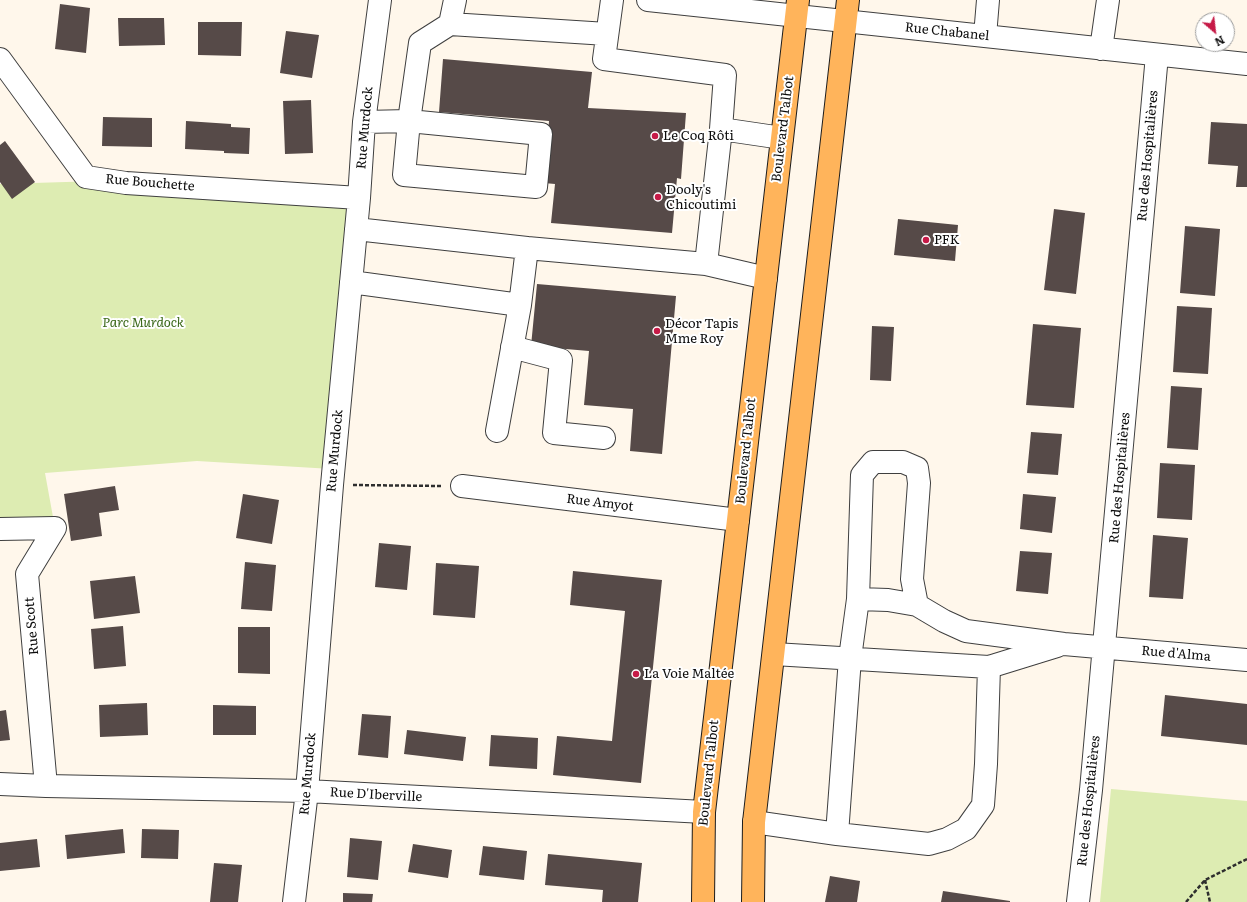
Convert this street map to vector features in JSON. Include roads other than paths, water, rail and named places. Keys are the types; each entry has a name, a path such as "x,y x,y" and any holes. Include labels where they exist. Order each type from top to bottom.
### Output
{"main road":[{"path":"753,902 754,822 848,0"},
{"name":"Boulevard Talbot","path":"704,902 704,812 797,8"}],"street":[{"name":"Rue Murdock","path":"294,902 307,791 332,485 359,198 364,122 380,0"},
{"path":"450,24 455,0"},
{"path":"612,0 604,59 725,75 721,129 706,264"},
{"name":"Rue Chabanel","path":"648,0 797,8 846,22 1247,64"},
{"path":"985,36 988,0"},
{"path":"1101,49 1108,0"},
{"path":"364,122 409,121 541,134 536,187 404,175 409,121 420,43 450,24 607,34"},
{"name":"Rue des Hospitalières","path":"1078,902 1091,790 1158,55"},
{"name":"Rue Bouchette","path":"0,58 86,177 126,183 359,198"},
{"path":"721,129 782,138"},
{"path":"356,229 527,248 706,264 766,278"},
{"path":"497,431 520,305 527,248"},
{"path":"351,282 520,305"},
{"path":"512,347 561,360 554,433 604,438"},
{"path":"837,834 850,658 858,599 862,475 873,462 903,462 917,468 919,483 912,579 916,605"},
{"name":"Rue Amyot","path":"462,486 738,520"},
{"name":"Rue Scott","path":"0,528 55,528 27,574 46,786"},
{"name":"Rue d'Alma","path":"858,599 888,600 916,605 944,621 966,631 1064,644 1247,660"},
{"path":"774,654 989,667 1064,644"},
{"path":"754,822 837,834 929,844 947,839 966,829 983,805 986,764 989,667"},
{"name":"Rue D'Iberville","path":"0,784 307,791 704,812"}],"place":[{"name":"Le Coq Rôti","path":"655,136"},
{"name":"Dooly's Chicoutimi","path":"658,197"},
{"name":"PFK","path":"926,240"},
{"name":"Décor Tapis Mme Roy","path":"657,331"},
{"name":"La Voie Maltée","path":"636,674"}],"park label":[{"name":"Parc Murdock","path":"143,323"}]}
